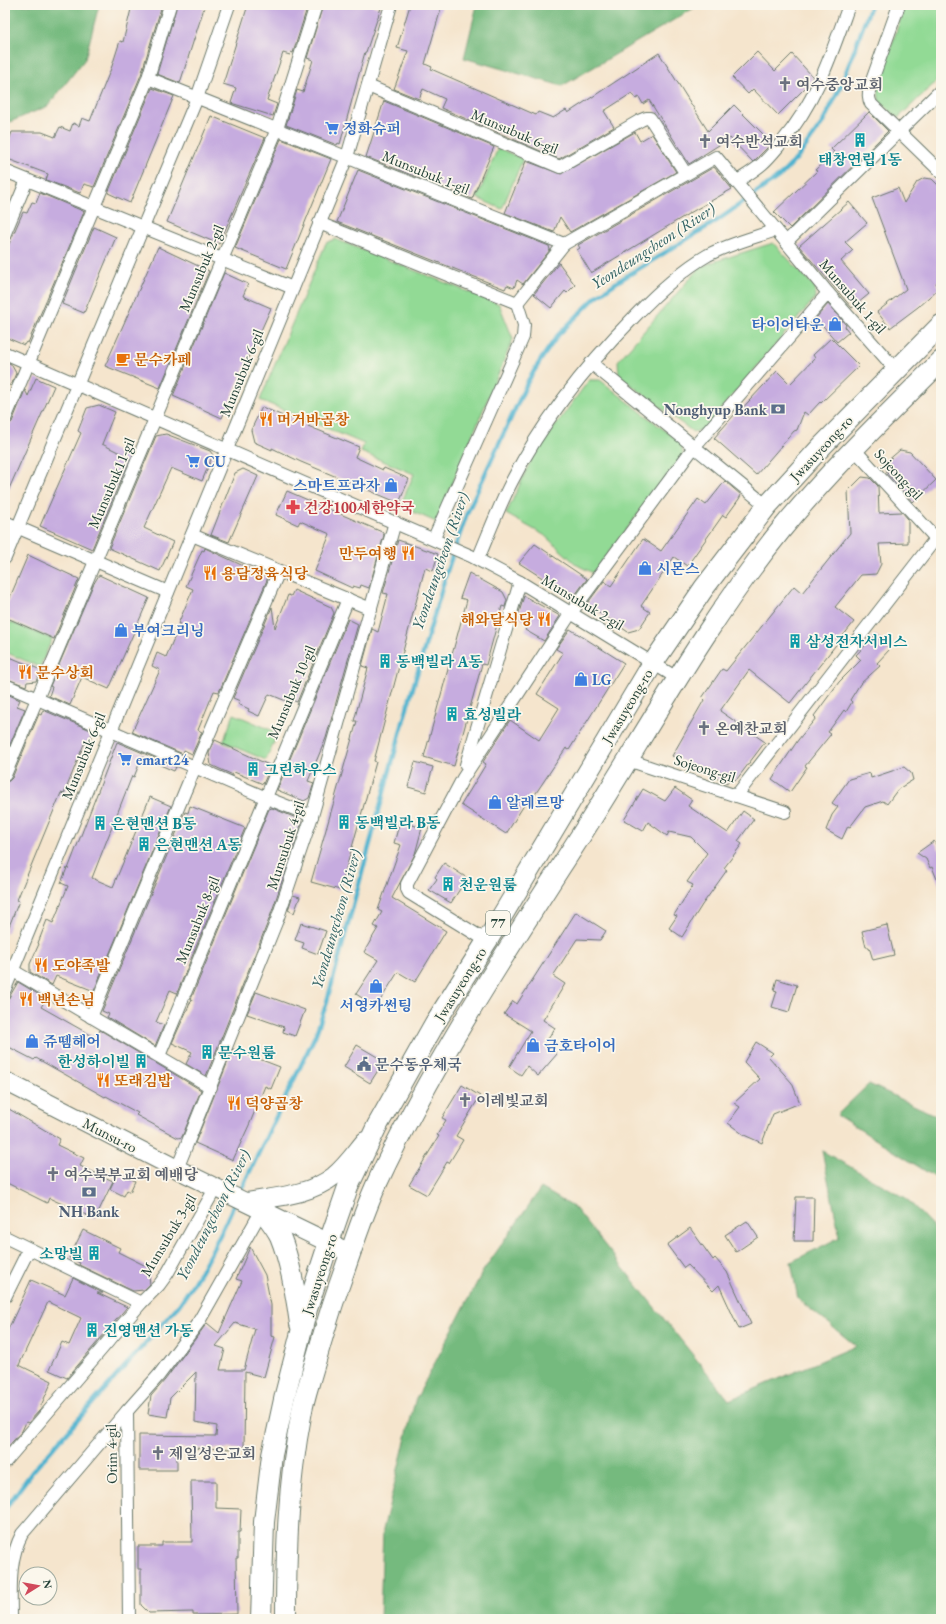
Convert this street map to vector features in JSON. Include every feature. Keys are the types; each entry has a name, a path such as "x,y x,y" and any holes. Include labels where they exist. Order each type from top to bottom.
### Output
{"main road":[{"name":"Jwasuyeong-ro","path":"261,1619 264,1522 272,1455 301,1332 328,1242 348,1187 377,1126 435,1024 487,941 653,663 704,588 767,506 822,446 941,325"},
{"name":"Jwasuyeong-ro","path":"286,1619 286,1564 290,1489 301,1413 328,1316 350,1253 377,1184 446,1053 489,980 726,604 784,527 817,488 941,361"},
{"path":"704,588 726,604"},
{"path":"254,1206 276,1228 283,1246 295,1291 301,1332"},
{"path":"307,1310 328,1316"}],"street":[{"path":"5,419 148,78 170,5"},
{"path":"5,558 197,98 229,5"},
{"path":"277,130 316,5"},
{"name":"Munsubuk 6-gil","path":"5,989 9,969 111,731 347,157 391,5"},
{"path":"517,304 564,244 686,174 716,157 738,184 763,164 788,135 809,103 824,74 849,5"},
{"path":"900,5 868,95 871,104 941,172"},
{"name":"Munsubuk 1-gil","path":"148,78 564,244"},
{"name":"Munsubuk 6-gil","path":"368,86 560,167 641,120 650,118 686,174"},
{"path":"786,242 941,90"},
{"name":"Munsubuk 2-gil","path":"155,418 277,130"},
{"path":"5,171 293,288"},
{"path":"5,233 27,180"},
{"name":"Munsubuk 1-gil","path":"738,184 828,293 896,370"},
{"path":"5,353 434,538 523,337 524,325 517,304 319,223"},
{"path":"475,557 519,468 549,419 592,363 658,293 698,261 718,250 776,230"},
{"path":"487,941 409,893 407,884 463,778 571,613 694,446 828,293"},
{"path":"592,363 767,506"},
{"name":"Munsubuk11-gil","path":"5,775 155,418"},
{"name":"Sojeong-gil","path":"628,760 736,796 939,541 854,449"},
{"path":"5,522 168,592"},
{"name":"Munsubuk 4-gil","path":"178,1169 277,920 312,816 396,522"},
{"path":"192,535 371,609"},
{"name":"Munsubuk 2-gil","path":"434,538 475,557 520,582 678,678"},
{"path":"91,1017 195,767 280,571"},
{"path":"463,778 520,582"},
{"name":"Munsubuk 10-gil","path":"264,797 348,599"},
{"path":"5,685 264,797 312,816"},
{"path":"736,796 786,812"},
{"name":"Munsubuk 8-gil","path":"159,1056 264,797"},
{"path":"9,969 211,1087"},
{"name":"Munsu-ro","path":"5,1081 254,1206"},
{"path":"254,1206 322,1184 343,1168 377,1126"},
{"name":"Munsubuk 3-gil","path":"5,1462 141,1303 159,1285 216,1187"},
{"path":"254,1206 350,1253"},
{"name":"Orim 4-gil","path":"129,1619 127,1411 159,1375 198,1323 213,1299 254,1206"},
{"path":"5,1237 141,1303"},
{"path":"5,1297 29,1249"},
{"path":"11,1619 11,1565 15,1549 22,1534 127,1411"}],"green space":[{"path":"5,5 99,5 85,59 48,106 5,124"},
{"path":"477,5 699,5 562,86 464,58"},
{"path":"905,5 941,5 941,77 898,118 879,101 878,86"},
{"path":"498,148 523,159 502,209 477,198"},
{"path":"335,239 499,304 513,339 436,522 400,506 414,474 361,452 364,444 260,400 326,243"},
{"path":"773,243 815,287 816,297 703,430 693,432 619,376 618,361 699,268 710,263"},
{"path":"589,380 600,380 681,443 683,455 593,573 577,565 544,535 506,514 533,456"},
{"path":"5,620 52,639 40,667 5,652"},
{"path":"234,714 278,733 266,760 223,742"},
{"path":"869,1084 941,1118 941,1181 837,1115"},
{"path":"822,1151 906,1198 941,1235 941,1619 380,1619 383,1530 415,1401 483,1271 541,1188 575,1208 729,1400 856,1346 798,1299 791,1262 840,1237"}],"building":[{"path":"132,5 162,5 141,75 94,187 84,184 80,193 46,180 48,174 5,158 5,151 12,132 42,132 55,137 60,127 70,131 73,123 79,126 82,118 90,121 112,66 120,41 123,42"},
{"path":"177,5 205,5 180,83 157,74"},
{"path":"248,5 308,5 293,53 291,52 290,55 283,53 267,100 277,104 273,116 231,103 236,88 223,84"},
{"path":"323,5 371,5 381,8 365,52 340,144 338,143 337,145 286,125 297,90 303,92 313,60 307,58"},
{"path":"410,5 442,5 425,64 432,67 431,69 536,115 538,112 553,118 566,110 568,113 659,53 708,131 734,105 772,143 753,162 730,138 689,164 649,100 643,104 639,97 636,99 632,93 604,111 614,127 559,159 441,108 445,99 423,89 419,99 394,89 408,51 397,48"},
{"name":"여수중앙교회","path":"757,52 775,71 792,54 813,77 811,82 778,115 753,89 748,94 732,77"},
{"path":"152,88 174,96 130,203 108,193"},
{"path":"384,101 494,147 472,199 366,157"},
{"name":"태창연립 1동","path":"869,112 888,131 790,228 774,212 817,171 815,170 834,152 831,149"},
{"path":"211,116 265,138 219,244 167,222"},
{"path":"635,132 640,141 652,134 676,172 570,232 560,217 554,232 505,213 526,161 561,174"},
{"path":"281,139 331,159 286,269 235,248"},
{"path":"714,167 732,189 591,273 577,250 580,248 578,245"},
{"path":"358,170 549,246 550,250 523,284 517,280 514,288 507,285 505,289 337,222"},
{"path":"924,178 932,179 941,188 941,278 936,283 939,288 918,307 890,328 877,312 906,289 872,198 898,188 904,203 917,182"},
{"path":"40,193 84,212 28,343 26,342 24,345 5,337 5,253 23,212 27,213 32,202 36,203"},
{"path":"849,202 867,223 845,242 853,250 841,261 869,294 852,308 799,246"},
{"path":"94,227 116,237 84,313 62,304"},
{"path":"158,247 209,271 160,388 105,366"},
{"path":"559,263 575,285 567,293 565,291 551,308 534,294"},
{"path":"224,273 248,284 243,296 271,308 222,418 173,396"},
{"name":"타이어타운","path":"828,304 846,325 845,327 849,332 837,342 816,318"},
{"path":"831,338 859,366 808,415 804,412 797,430 794,431 756,475 714,438 777,371 790,384 815,358 813,355"},
{"path":"5,361 11,364 16,373 11,386 5,383"},
{"path":"36,378 54,386 5,498 5,433 8,425 12,422 25,390 28,396"},
{"path":"99,405 115,412 102,444 130,458 92,549 40,526 81,433 78,431 87,408"},
{"path":"262,407 290,419 292,416 309,424 308,426 359,447 355,457 383,470 384,468 409,479 399,503 301,462 272,448 272,450 254,442 251,430"},
{"path":"166,434 210,451 213,455 202,481 171,468 144,528 173,542 160,571 109,548 156,436"},
{"path":"900,450 910,452 936,480 913,502 887,473 886,462"},
{"path":"243,469 258,476 229,542 211,535 235,473"},
{"path":"862,477 870,478 878,486 879,513 902,512 908,519 908,543 879,544 881,564 876,574 861,575 835,607 854,622 790,703 749,670 720,711 765,742 737,779 725,783 706,772 707,771 672,756 704,700 702,698 722,669 726,671 794,586 802,593 850,533 848,491"},
{"path":"725,481 741,495 739,499 726,517 723,515 687,566 674,557 641,606 650,612 639,629 628,632 587,604 604,581 611,586 643,539 661,551 698,499 706,505"},
{"path":"287,491 382,532 384,535 369,588 361,585 360,588 353,586 352,588 315,571 330,534 300,521 298,525 276,515"},
{"path":"398,540 438,554 433,571 425,568 374,761 376,762 340,890 311,882 357,721 354,721 368,668 362,666 372,629 378,632 388,594 383,593"},
{"path":"535,544 587,579 575,595 569,595 519,563"},
{"path":"205,548 267,577 267,580 219,692 214,691 198,730 202,732 192,754 184,750 183,754 132,732 160,670 152,666 157,653 166,657 193,589 186,586 202,550 204,551"},
{"path":"28,555 79,579 54,639 5,617 5,609"},
{"path":"469,573 503,592 507,600 505,607 502,606 486,665 482,664 454,766 424,757 467,600 460,598"},
{"path":"99,575 149,598 109,689 82,677 70,705 49,696 52,687 50,686 93,585"},
{"path":"294,590 331,607 334,613 297,702 287,698 286,701 269,694 259,716 248,711 249,709 238,704 240,701 233,698 272,607 275,628 288,595 291,596"},
{"path":"524,596 560,616 544,641 525,630 528,624 518,616"},
{"path":"348,619 358,624 326,738 308,781 314,783 309,798 304,801 277,790"},
{"path":"570,629 624,663 569,750 566,748 534,796 531,794 506,834 461,805 486,764 483,762 510,720 539,740 559,708 537,694 563,653 556,649"},
{"path":"875,635 890,649 877,663 880,666 860,684 850,700 852,702 846,712 844,710 828,732 831,734 805,766 807,767 790,792 772,779 798,740 816,718 814,716 839,682 861,660 856,655"},
{"path":"5,655 41,670 36,681 27,682 26,686 5,678"},
{"path":"5,693 20,700 17,706 25,709 5,756"},
{"path":"43,710 93,731 87,746 84,744 64,794 61,793 17,900 19,901 6,934 5,782 12,778 39,714 41,715"},
{"path":"215,740 271,766 263,784 234,772 233,775 211,765 209,753"},
{"path":"117,742 176,767 174,771 142,757 134,777 132,776 92,878 113,887 150,797 171,806 94,991 56,976 52,985 30,972 30,964 47,920 53,923 68,886 61,883 67,868 68,869"},
{"path":"415,762 433,767 426,792 408,787"},
{"path":"904,767 911,773 913,780 898,789 887,804 883,801 865,807 850,827 848,826 842,839 826,830 832,815 838,807 832,803 849,779 870,773 871,778"},
{"path":"675,788 692,800 688,806 728,833 743,811 754,819 738,841 742,844 724,868 727,870 702,905 682,937 669,928 677,916 674,915 693,885 687,882 707,853 691,837 669,832 667,836 648,822 643,831 624,820 643,789 665,801"},
{"path":"190,806 245,828 177,993 170,990 156,1022 164,1025 155,1046 107,1017 109,1014 102,1011 185,812 188,813"},
{"path":"272,808 301,820 302,822 270,917 206,1076 186,1064 192,1052 172,1043 192,999 269,809"},
{"path":"400,821 422,828 415,854 392,898 446,931 415,982 398,972 376,1007 356,994 378,960 364,952 378,928 374,926 382,912 378,910 401,845 394,843"},
{"path":"934,841 941,852 941,889 932,867 930,868 926,859 917,853"},
{"name":"천운원룸","path":"444,863 467,878 451,903 429,890 437,879 435,877"},
{"path":"293,895 300,897 294,913 288,910"},
{"path":"576,912 606,931 600,940 577,939 553,976 565,984 543,1020 555,1028 545,1044 557,1054 538,1076 527,1066 521,1075 509,1067 531,1031 504,1014 513,1001 517,1004"},
{"path":"301,923 326,931 318,954 302,948 304,943 295,940"},
{"path":"887,925 894,955 873,960 869,947 866,947 862,931"},
{"path":"777,979 797,985 789,1012 772,1007 777,991 774,990"},
{"path":"18,982 46,999 41,1007 96,1038 100,1030 201,1090 182,1137 178,1138 136,1115 138,1113 106,1096 105,1097 36,1058 34,1060 5,1045 5,1011 7,1001"},
{"path":"256,992 305,1010 295,1036 283,1032 284,1027 247,1014"},
{"path":"756,1042 773,1053 769,1057 792,1083 800,1103 773,1114 762,1143 744,1135 728,1123 740,1107 734,1103 760,1079 744,1062"},
{"name":"문수동우체국","path":"357,1045 384,1061 370,1083 344,1067"},
{"path":"233,1049 280,1067 271,1089 265,1086 233,1160 195,1143"},
{"path":"462,1085 480,1096 456,1136 463,1140 449,1163 447,1162 427,1195 409,1185 439,1136 437,1135 446,1120 442,1118"},
{"path":"9,1109 60,1139 57,1145 84,1158 80,1166 113,1181 95,1219 49,1198 47,1203 5,1182 5,1115"},
{"path":"118,1172 135,1181 130,1192 127,1190 124,1196 110,1189"},
{"path":"796,1197 814,1197 813,1241 794,1241"},
{"path":"747,1221 758,1237 736,1252 725,1235"},
{"path":"690,1228 713,1260 715,1258 727,1272 751,1324 739,1329 719,1285 713,1291 688,1265 684,1268 667,1245"},
{"path":"83,1230 120,1248 118,1252 152,1269 149,1276 150,1284 144,1290 133,1291 79,1265 80,1263 69,1258"},
{"path":"250,1247 265,1275 271,1305 271,1336 275,1337 264,1377 245,1372 244,1449 177,1448 177,1470 139,1470 139,1435 216,1436 217,1426 195,1422 196,1372 170,1398 167,1417 148,1414 151,1396 165,1380 207,1323 219,1333 242,1281 236,1279","holes":["235,1323 255,1329 244,1370 220,1370 225,1349 216,1346"]},
{"path":"73,1278 103,1293 97,1293 127,1307 67,1378 49,1370 62,1342 69,1345 81,1318 48,1302 19,1365 52,1381 40,1408 41,1409 28,1423 26,1422 22,1431 5,1450 5,1336 31,1280 65,1295"},
{"path":"191,1481 216,1481 216,1508 241,1509 240,1532 238,1532 238,1558 236,1558 237,1614 193,1615 193,1612 149,1613 141,1605 141,1569 138,1569 138,1546 162,1546 162,1542 192,1542"}],"waterway":[{"name":"Yeondeungcheon (River)","path":"238,1196 315,1036 326,1005 405,715 447,571 467,513 528,381 558,335 596,297 617,282 718,220 781,175 798,157 823,122 841,86 871,5"},
{"name":"Yeondeungcheon (River)","path":"5,1509 32,1472 179,1305 210,1255 235,1202"}],"place":[{"name":"여수중앙교회","path":"785,84"},
{"name":"정화슈퍼","path":"332,128"},
{"name":"태창연립 1동","path":"860,140"},
{"name":"여수반석교회","path":"705,141"},
{"name":"타이어타운","path":"835,324"},
{"name":"문수카페","path":"123,359"},
{"name":"Nonghyup Bank","path":"778,409"},
{"name":"머거바곱창","path":"266,419"},
{"name":"CU","path":"193,461"},
{"name":"스마트프라자","path":"391,485"},
{"name":"건강100세한약국","path":"293,507"},
{"name":"만두여행","path":"408,553"},
{"name":"시몬스","path":"645,568"},
{"name":"용담정육식당","path":"210,573"},
{"name":"해와달식당","path":"544,619"},
{"name":"부여크리닝","path":"121,630"},
{"name":"삼성전자서비스","path":"795,641"},
{"name":"동백빌라 A동","path":"385,661"},
{"name":"문수상회","path":"25,672"},
{"name":"LG","path":"581,679"},
{"name":"효성빌라","path":"452,714"},
{"name":"온예찬교회","path":"704,728"},
{"name":"emart24","path":"125,759"},
{"name":"그린하우스","path":"253,769"},
{"name":"알레르망","path":"495,802"},
{"name":"동백빌라 B동","path":"344,822"},
{"name":"은현맨션 B동","path":"100,823"},
{"name":"은현맨션 A동","path":"144,844"},
{"name":"천운원룸","path":"448,884"},
{"name":"도야족발","path":"41,965"},
{"name":"서영카썬팅","path":"376,986"},
{"name":"백년손님","path":"26,999"},
{"name":"쥬뗌헤어","path":"32,1041"},
{"name":"금호타이어","path":"533,1045"},
{"name":"문수원룸","path":"207,1052"},
{"name":"한성하이빌","path":"141,1061"},
{"name":"문수동우체국","path":"364,1064"},
{"name":"또래김밥","path":"103,1080"},
{"name":"이레빛교회","path":"465,1100"},
{"name":"덕양곱창","path":"234,1103"},
{"name":"여수북부교회 예배당","path":"53,1174"},
{"name":"NH Bank","path":"89,1192"},
{"name":"소망빌","path":"94,1253"},
{"name":"진영맨션 가동","path":"92,1330"},
{"name":"제일성은교회","path":"158,1453"}]}
